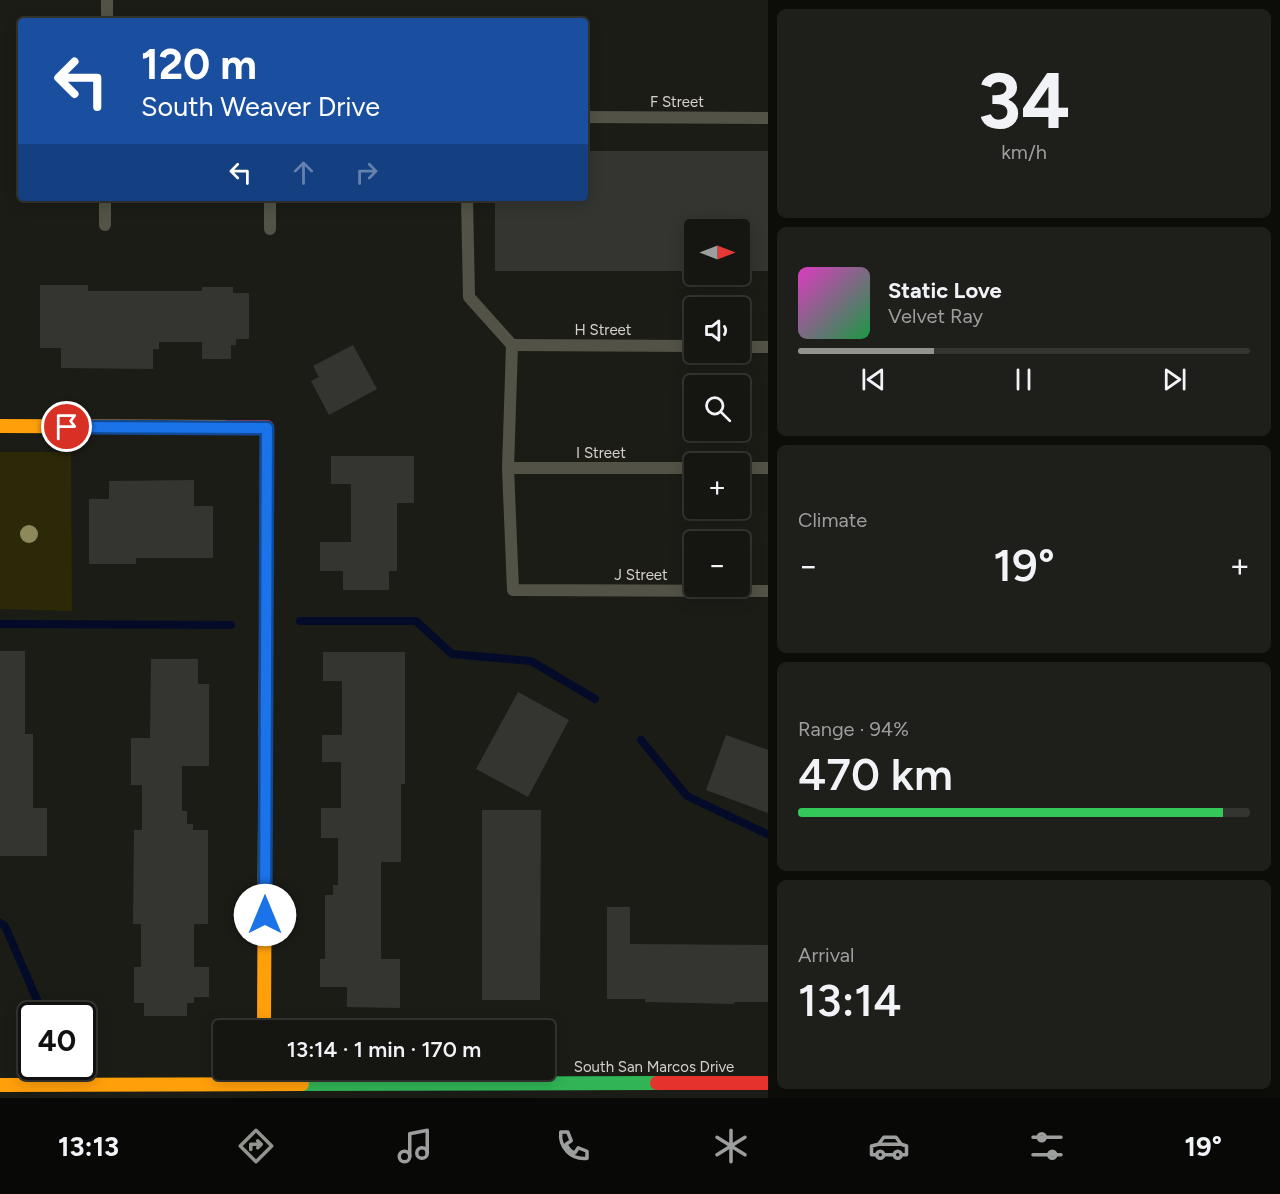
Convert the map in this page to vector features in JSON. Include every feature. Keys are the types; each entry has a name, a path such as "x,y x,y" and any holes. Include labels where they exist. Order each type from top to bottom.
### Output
{"street":[{"path":"0,426 267,428 264,1020"},
{"name":"South San Marcos Drive","path":"0,1084 92,1091 768,1083"}],"lane":[{"path":"107,0 107,18"},
{"name":"F Street","path":"588,117 768,118"},
{"path":"105,201 105,225"},
{"path":"270,201 270,229"},
{"path":"467,201 469,297 512,345 508,468"},
{"name":"H Street","path":"512,345 684,346"},
{"path":"750,346 768,347"},
{"name":"I Street","path":"508,468 684,468"},
{"name":"J Street","path":"508,468 513,590 768,591"},
{"path":"750,468 768,468"}],"shaded area":[{"path":"0,452 71,452 72,611 0,609"}],"building":[{"path":"588,151 768,151 768,271 750,271 750,219 684,219 684,271 495,271 495,201 588,201"},
{"path":"40,285 88,285 88,291 202,291 202,287 233,287 233,293 249,293 249,339 236,339 236,345 231,345 231,359 202,359 202,342 159,342 159,349 153,349 153,369 61,368 61,348 40,348"},
{"path":"353,345 377,389 329,415 311,381 319,377 313,366"},
{"path":"331,456 414,456 414,503 397,503 397,571 389,571 389,590 343,590 343,571 320,571 320,542 351,542 351,484 331,484"},
{"path":"194,480 194,506 213,506 213,558 136,558 136,564 89,564 89,499 109,499 109,481"},
{"path":"0,651 25,651 25,734 33,734 33,808 47,808 47,856 0,856"},
{"path":"323,652 405,652 405,784 401,784 401,862 381,862 381,959 400,959 400,1008 347,1007 347,987 320,987 320,959 325,959 325,895 333,895 333,885 338,885 338,838 321,838 321,808 341,808 341,762 322,762 322,735 342,735 342,681 323,681"},
{"path":"151,659 198,659 198,684 209,684 209,766 182,766 182,811 187,811 187,824 193,824 193,830 208,830 208,924 194,924 194,967 209,967 209,997 194,997 194,1003 187,1003 187,1016 144,1016 144,1003 134,1003 134,967 141,967 141,924 133,924 134,830 142,830 142,785 131,785 131,738 150,738"},
{"path":"518,692 569,720 528,797 476,769"},
{"path":"726,735 768,750 768,813 706,790"},
{"path":"482,810 541,810 540,1000 482,1000"},
{"path":"607,907 630,907 630,944 768,945 768,1002 734,1002 734,1004 607,999"}],"waterway":[{"path":"300,621 416,621 452,654 531,661 595,699"},
{"path":"0,624 231,625"},
{"path":"641,740 687,796 768,835"},
{"path":"0,923 5,926 38,1002"}],"traffic: fast":[{"path":"302,1084 657,1083"}],"traffic: slow":[{"path":"0,426 228,427"},
{"path":"264,1020 265,815"},
{"path":"0,1085 302,1084"}],"traffic: jam":[{"path":"228,427 267,427 265,815"},
{"path":"657,1083 768,1083"}],"route":[{"path":"67,427 267,428 265,915"}]}
